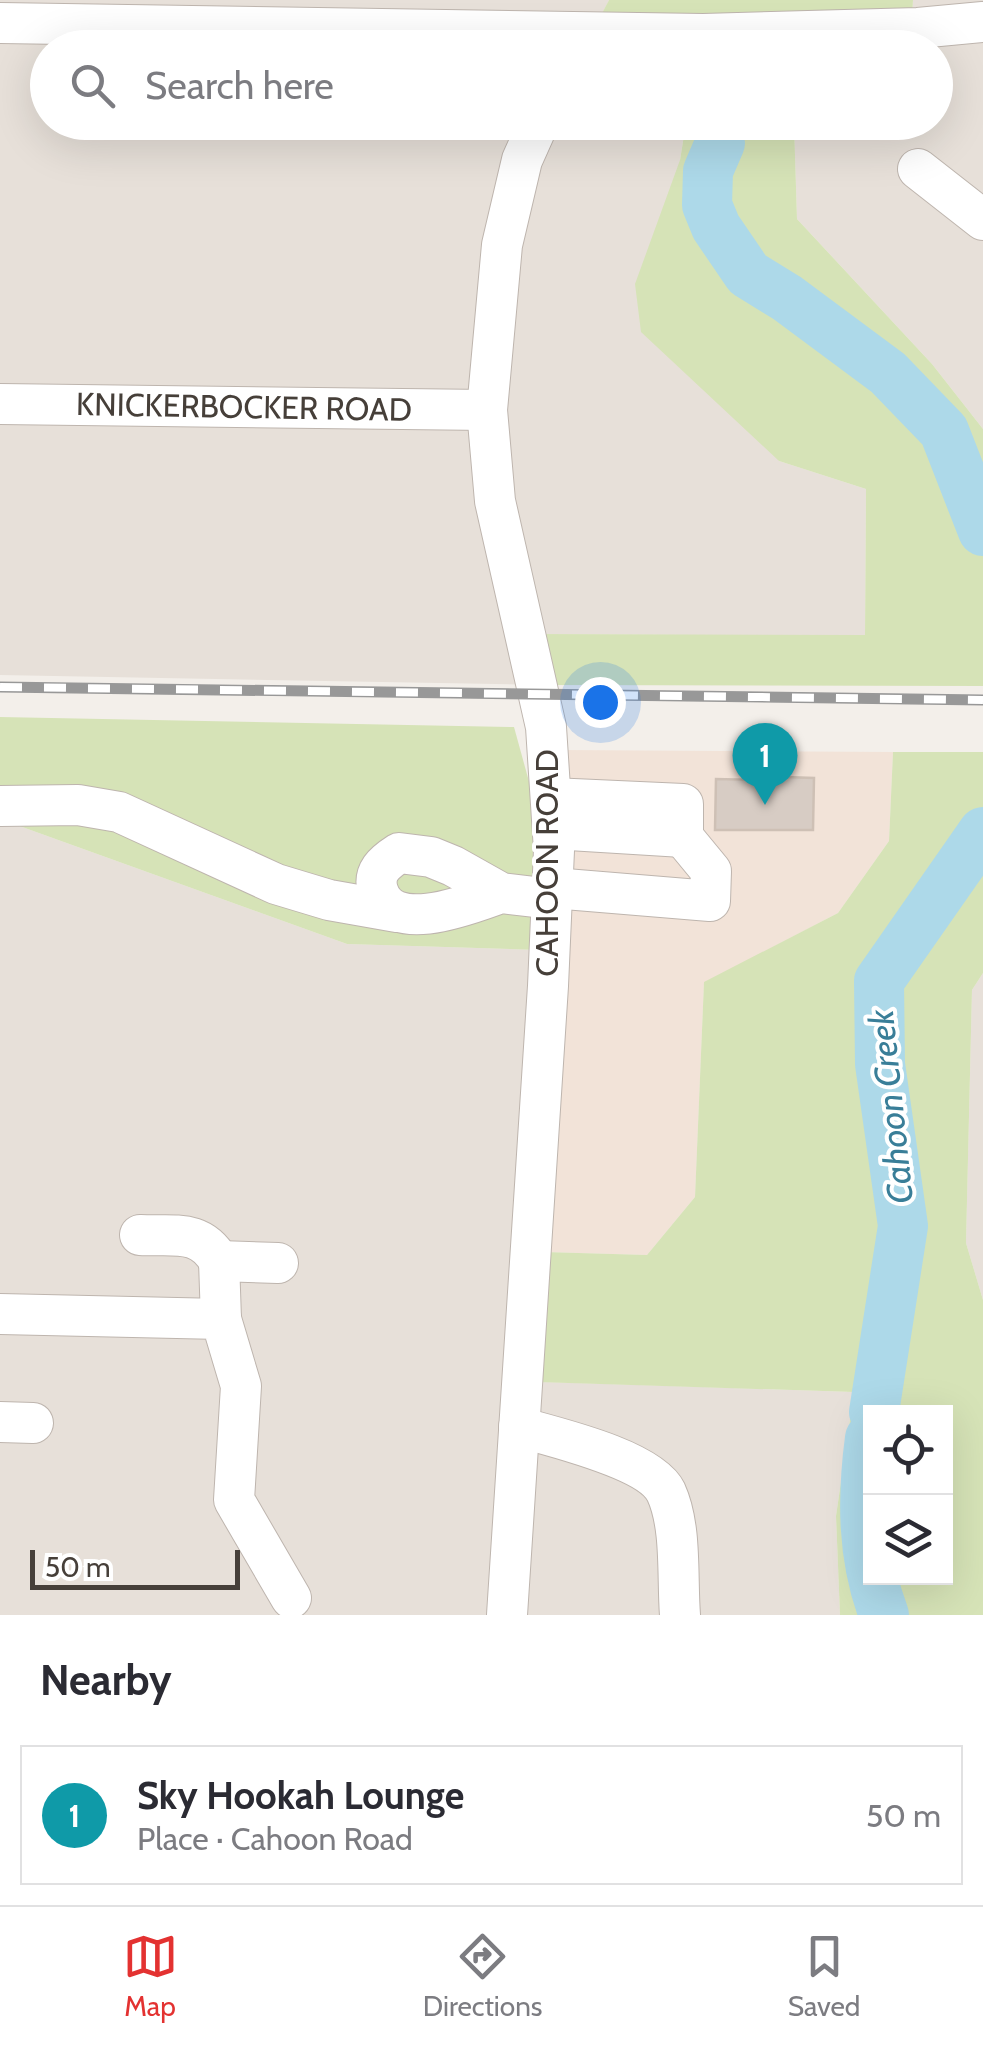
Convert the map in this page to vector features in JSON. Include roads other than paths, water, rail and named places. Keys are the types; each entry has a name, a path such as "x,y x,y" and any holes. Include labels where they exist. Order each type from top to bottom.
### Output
{"street":[{"path":"846,30 983,22"},
{"path":"0,23 582,26 642,30"},
{"name":"CAHOON ROAD","path":"506,1615 552,893 552,814 540,695 516,608 495,501 487,410 502,244 522,160 531,140"},
{"path":"918,168 983,220"},
{"name":"KNICKERBOCKER ROAD","path":"0,404 487,410"},
{"path":"0,806 78,805 119,812 276,884 328,900 396,912 423,914 456,909 501,893 710,901 711,870 683,837 683,804 552,814"},
{"path":"396,912 382,900 376,884 382,865 399,853 453,866 501,893"},
{"path":"140,1236 198,1237 210,1245 219,1261 221,1319 241,1386 234,1500 292,1598"},
{"path":"219,1261 278,1263"},
{"path":"0,1314 221,1319"},
{"path":"519,1426 618,1456 664,1487 673,1515 680,1615"}],"waterway":[{"name":"Cahoon Creek","path":"720,143 708,171 707,205 716,227 748,274 888,373 944,431 983,531"},
{"name":"Cahoon Creek","path":"875,1405 903,1226 880,1064 879,981 983,832"},
{"name":"Cahoon Creek","path":"866,1495 871,1572 884,1615"}],"railway":[{"path":"0,687 983,700"}],"place":[{"name":"Sky Hookah Lounge","path":"765,805"}]}
